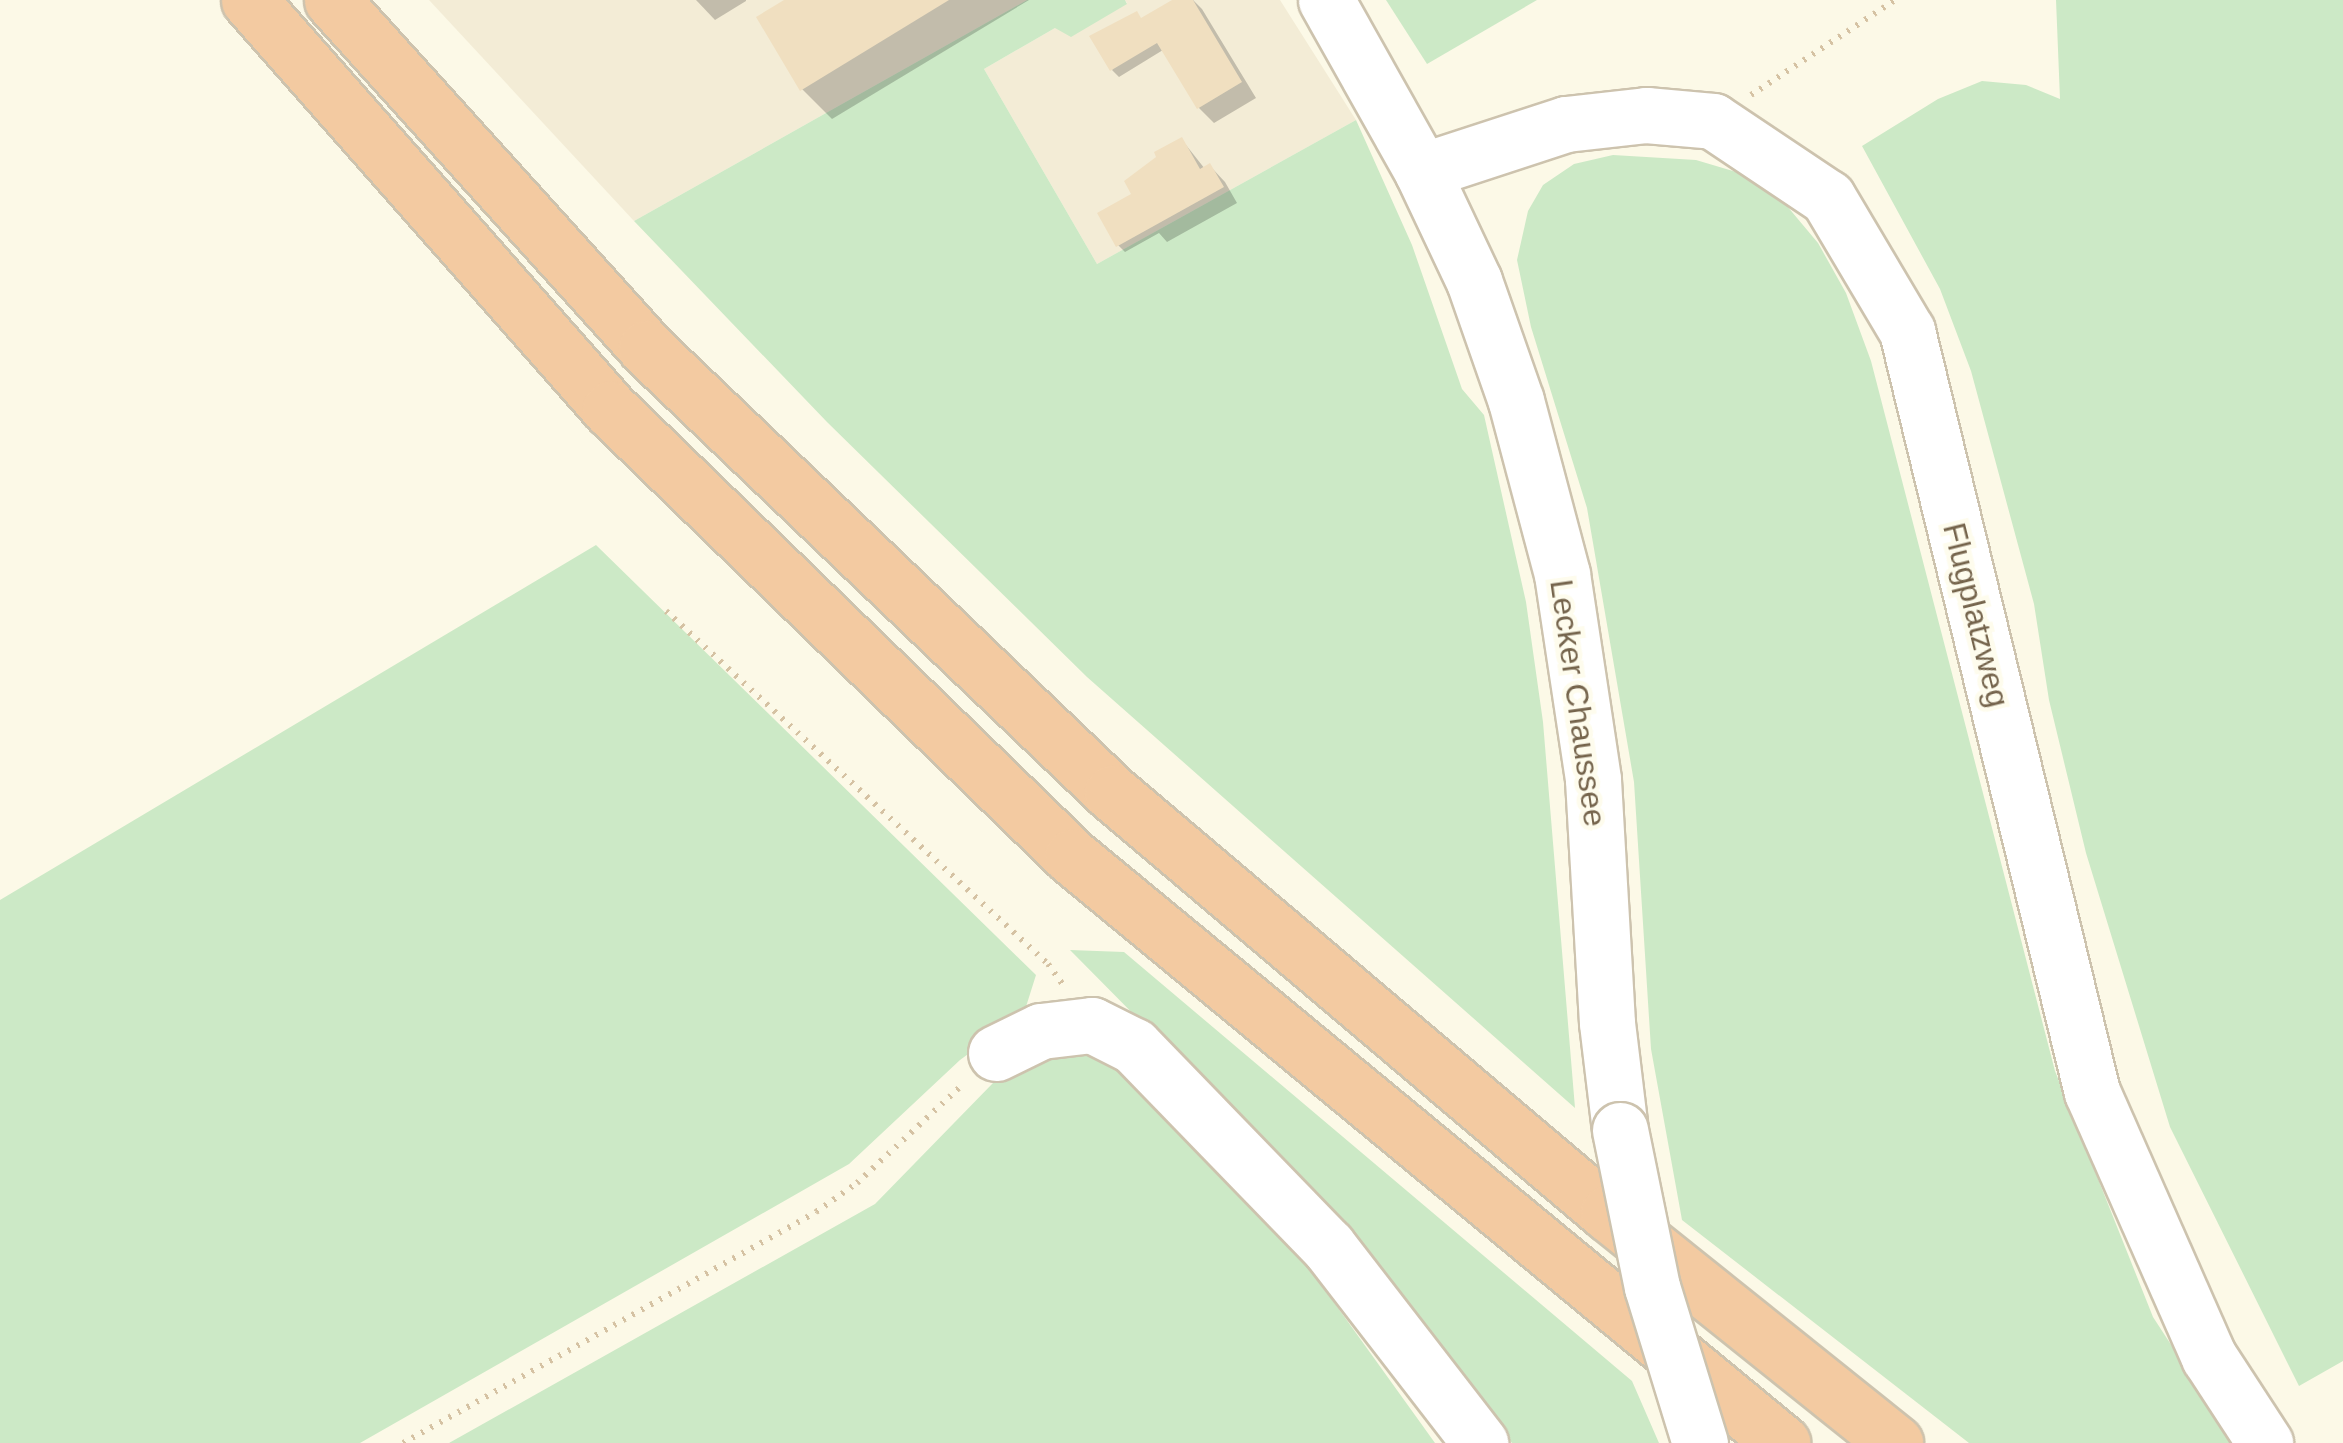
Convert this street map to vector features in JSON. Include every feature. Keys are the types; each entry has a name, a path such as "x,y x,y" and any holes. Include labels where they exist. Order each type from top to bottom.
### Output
{"highway":[{"path":"249,0 610,409 1072,856 1782,1443"},
{"path":"332,0 646,348 1112,792 1608,1213 1895,1443"}],"street":[{"name":"Lecker Chaussee","path":"1326,0 1422,171 1474,281 1516,401 1562,574 1593,780 1607,1023 1620,1130 1652,1287 1700,1443"},
{"name":"Flugplatzweg","path":"1422,171 1566,124 1646,115 1713,121 1828,198 1907,331 2092,1092 2209,1356 2265,1443"},
{"path":"996,1053 1041,1031 1092,1025 1134,1046 1328,1246 1480,1443"}],"path":[{"path":"1713,121 1895,0"},
{"path":"666,611 1048,964 1092,1025"},
{"path":"403,1443 816,1212 893,1152 996,1053"}],"shaded area":[{"path":"429,0 1027,0 634,221"},
{"path":"1125,0 1280,0 1356,120 1097,264 984,69 1055,28 1127,3"}],"green space":[{"path":"1027,0 1125,0 1127,4 1071,37 1055,28 984,69 1097,264 1356,120 1412,245 1462,389 1484,415 1526,602 1543,722 1575,1108 1087,677 827,422 634,221"},
{"path":"1386,0 1537,0 1427,64"},
{"path":"2056,0 2343,0 2343,1361 2299,1386 2170,1127 2086,853 2049,700 2034,604 1971,371 1940,289 1862,146 1938,99 1982,81 2026,85 2060,99"},
{"path":"1613,155 1696,160 1743,174 1787,206 1818,243 1846,293 1871,361 2055,1071 2153,1317 2235,1443 1969,1443 1682,1220 1651,1049 1634,782 1587,508 1531,327 1517,260 1528,211 1543,185 1574,164"},
{"path":"596,545 1036,975 1024,1013 960,1060 849,1164 360,1443 0,1443 0,900"},
{"path":"1070,950 1124,952 1632,1381 1659,1443 1512,1443 1343,1226"},
{"path":"1076,1051 1137,1076 1310,1269 1435,1443 449,1443 875,1204 993,1083 1033,1059"}],"building":[{"path":"784,0 949,0 800,91 756,17"},
{"path":"1172,0 1193,0 1242,82 1197,109 1157,43 1110,71 1089,36 1137,11 1141,18"},
{"path":"1182,137 1200,169 1210,163 1224,187 1116,247 1097,213 1131,194 1124,181 1156,157 1154,152"}]}
